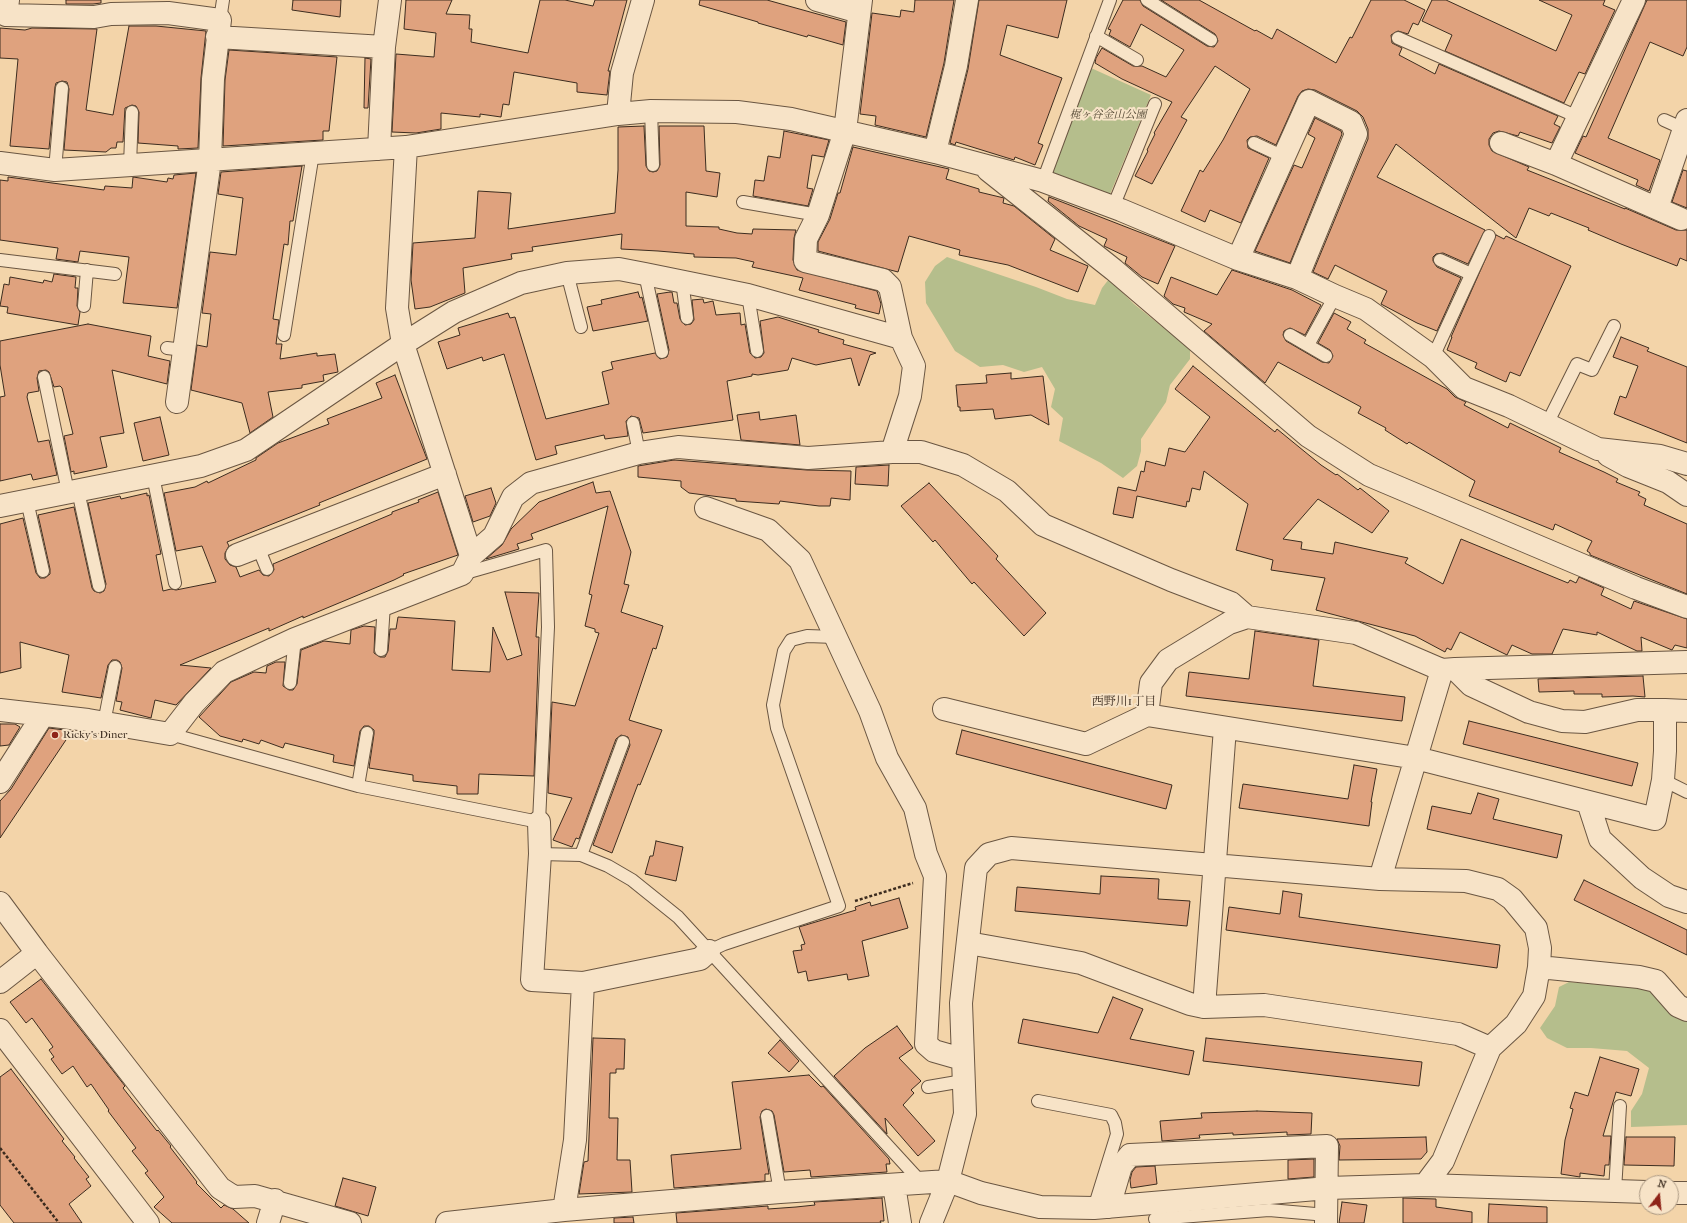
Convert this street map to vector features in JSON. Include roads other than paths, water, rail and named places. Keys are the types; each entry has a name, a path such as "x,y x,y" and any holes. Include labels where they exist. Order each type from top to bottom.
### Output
{"street":[{"path":"8,0 6,15 94,17 112,7 220,19 384,47"},
{"path":"379,149 384,47 390,0"},
{"path":"618,114 622,73 643,0"},
{"path":"817,0 860,6 845,131 818,215 806,239 805,261 883,280 890,287 901,338 914,366 910,396 892,452"},
{"path":"935,152 956,66 967,0"},
{"path":"1556,164 1634,0"},
{"path":"177,402 175,349 210,160 213,78 220,19"},
{"path":"1238,259 1309,101 1351,122 1356,134 1297,278"},
{"path":"0,163 55,170 406,147 618,114 651,112 737,112 792,119 935,152 1043,181 1113,207 1238,259 1297,278 1366,309 1433,357 1464,388 1509,406 1598,449 1628,466 1668,482 1687,495"},
{"path":"1657,208 1686,124"},
{"path":"1501,143 1556,164 1681,219"},
{"path":"406,147 397,308 403,344 445,474 467,565"},
{"path":"982,165 1114,270 1308,436 1369,475 1636,588 1687,607"},
{"path":"0,506 201,466 246,450 403,344 454,312 521,283 567,273 619,269 682,281 748,295 901,338"},
{"path":"0,710 104,723 170,734 194,703 224,672 295,639 384,604 467,565 494,536 513,497 531,483 639,453 678,447 808,458 892,452 921,452 963,465 1008,491 1043,525 1171,580 1231,603 1247,616"},
{"path":"1598,449 1660,456 1687,464"},
{"path":"238,555 445,474"},
{"path":"706,508 768,530 800,560 870,712 887,758 914,808 926,854 935,876 926,1044 934,1051 962,1059"},
{"path":"1147,715 1151,683 1168,660 1229,623 1247,616 1356,633 1448,670 1471,685 1529,712 1562,721 1585,722 1637,710 1687,711"},
{"path":"1448,670 1687,662"},
{"path":"1380,879 1416,758 1448,670"},
{"path":"944,709 1086,744 1147,715 1416,758 1655,819 1663,780 1665,710"},
{"path":"0,782 43,715"},
{"path":"1204,1007 1225,728"},
{"path":"1588,802 1600,839 1642,878 1669,896 1687,902"},
{"path":"539,822 540,854 532,980 583,983 700,959 709,951"},
{"path":"931,1223 948,1181 965,1114 961,1003 976,868 989,854 1011,848 1380,879 1466,881 1498,889 1512,899 1536,928 1540,948 1539,967 1534,996 1516,1024 1490,1048 1443,1161 1425,1185"},
{"path":"0,903 37,953 220,1188 234,1197 255,1196 275,1200 350,1223"},
{"path":"968,943 1081,963 1190,1004 1204,1007 1272,1006 1458,1034 1490,1048"},
{"path":"0,982 37,953"},
{"path":"1539,967 1639,977 1656,981 1678,1006 1687,1010"},
{"path":"564,1210 575,1140 583,983"},
{"path":"0,1030 148,1223"},
{"path":"1102,1207 1121,1166 1130,1155 1327,1146 1327,1219"},
{"path":"447,1223 564,1210 598,1215 780,1192 948,1181 981,1193 1040,1207 1102,1207 1328,1188 1425,1185 1639,1192"},
{"path":"894,1185 900,1223"},
{"path":"268,1223 275,1200"}],"lane":[{"path":"1043,181 1110,0"},
{"path":"1147,0 1211,40"},
{"path":"1096,36 1137,60"},
{"path":"1398,38 1578,117"},
{"path":"55,170 62,88"},
{"path":"1113,207 1155,104"},
{"path":"130,165 132,112"},
{"path":"651,112 653,165"},
{"path":"1664,120 1686,124"},
{"path":"1254,143 1284,157"},
{"path":"284,335 313,153"},
{"path":"743,202 818,215"},
{"path":"1433,357 1489,236"},
{"path":"0,260 115,274"},
{"path":"1440,260 1471,274"},
{"path":"84,306 88,270"},
{"path":"567,273 581,327"},
{"path":"645,274 662,352"},
{"path":"682,281 687,318"},
{"path":"748,295 757,352"},
{"path":"1308,345 1335,296"},
{"path":"1547,424 1577,364 1592,370 1614,326"},
{"path":"1290,335 1326,356"},
{"path":"44,377 73,492 99,586"},
{"path":"633,423 639,453"},
{"path":"153,476 175,583"},
{"path":"27,501 43,571"},
{"path":"258,547 267,569"},
{"path":"170,734 358,786 539,822 548,627 546,550 467,565"},
{"path":"381,650 384,604"},
{"path":"709,951 724,944 839,906 777,728 773,705 784,651 791,640 807,636 835,637"},
{"path":"290,683 295,639"},
{"path":"104,723 115,667"},
{"path":"358,786 367,732"},
{"path":"581,855 623,742"},
{"path":"1663,780 1687,792"},
{"path":"540,854 581,855 608,866 632,880 678,918 921,1182"},
{"path":"928,1087 963,1081"},
{"path":"1038,1101 1111,1115 1115,1123 1117,1134 1102,1207"},
{"path":"1615,1191 1620,1106"},
{"path":"767,1116 780,1192"},
{"path":"1155,1220 1243,1217 1269,1210 1327,1219"}],"place":[{"name":"Ricky's Diner","path":"55,735"}],"district":[{"name":"西野川1丁目","path":"1124,702"}],"park label":[{"name":"梶ヶ谷金山公園","path":"1108,115"}]}
